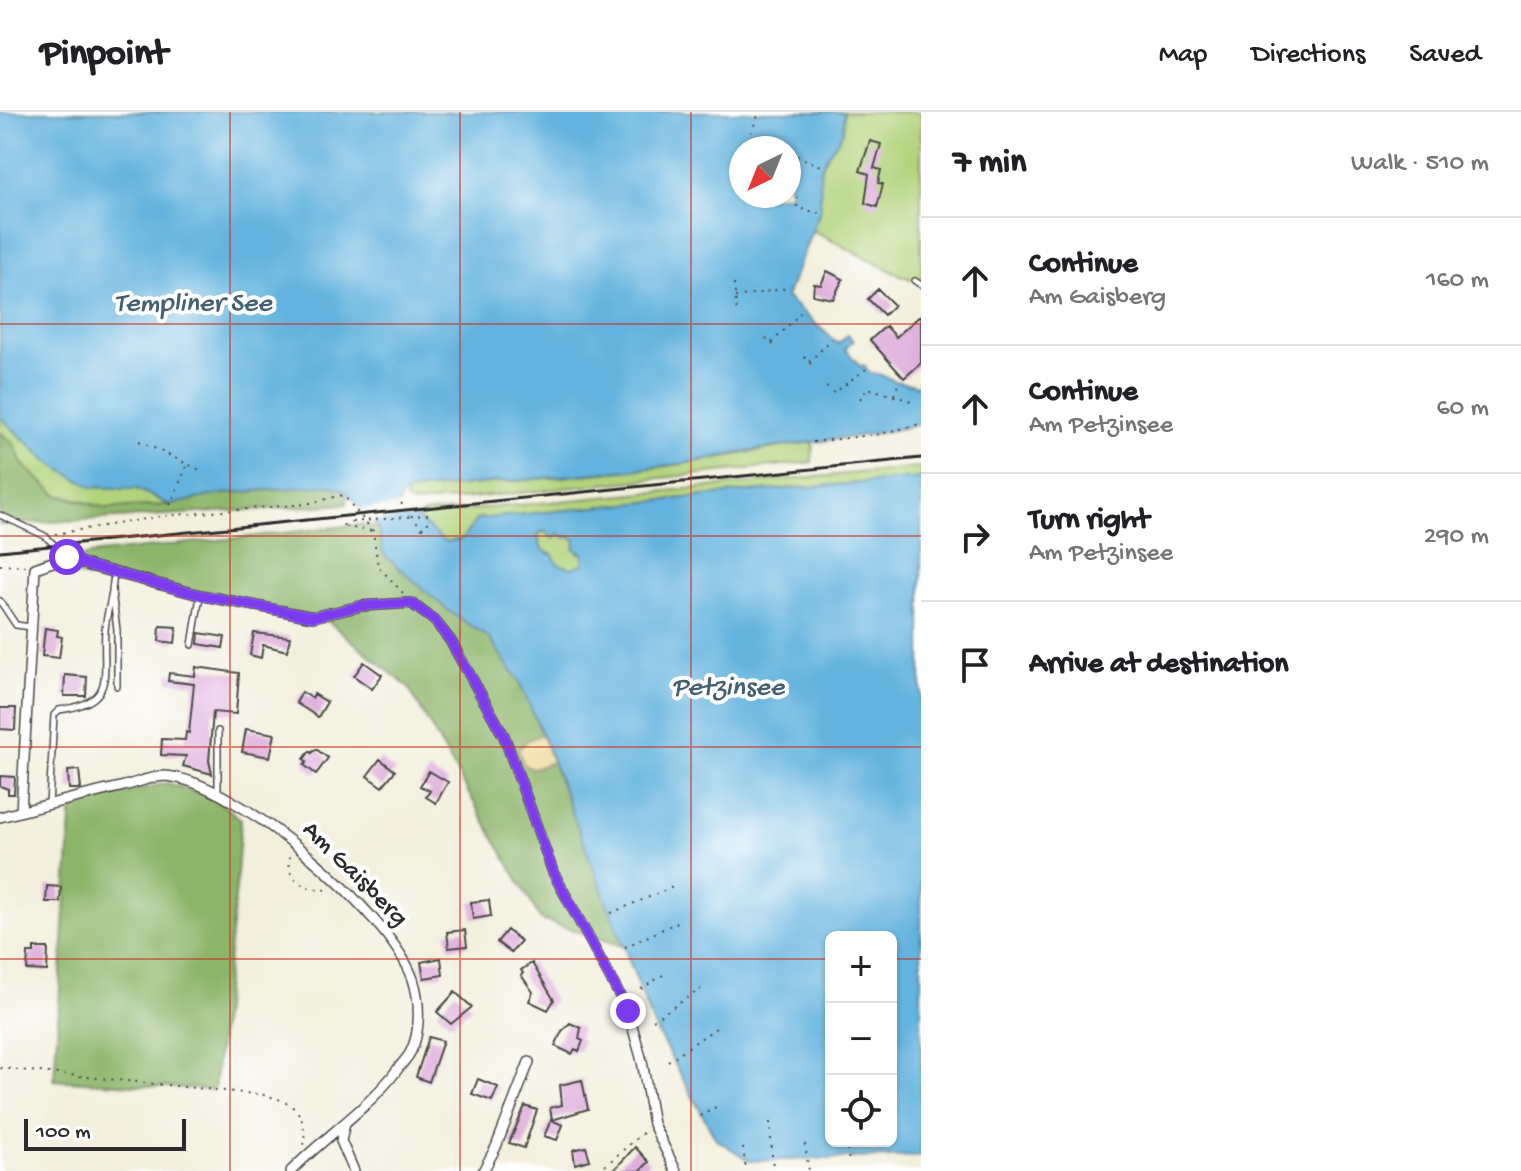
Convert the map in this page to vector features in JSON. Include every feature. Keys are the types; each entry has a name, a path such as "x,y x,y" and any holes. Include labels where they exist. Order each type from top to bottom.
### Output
{"street":[{"path":"21,811 35,568 67,557 200,595 313,617 361,606 411,603 434,620 450,640 504,736 553,872 628,1011 642,1061 653,1124 676,1171"},
{"name":"Am Gaisberg","path":"0,817 164,776 207,787 257,815 297,845 394,944 413,979 417,999 417,1028 411,1051 387,1083 291,1171"},
{"path":"483,1171 496,1147 529,1062"},
{"path":"345,1123 341,1141 354,1171"}],"lane":[{"path":"0,515 45,536 67,557"},
{"path":"49,805 54,715 59,710 81,706 95,698 105,684 105,629 114,572"},
{"path":"112,592 117,630 117,686"},
{"path":"192,645 200,595"},
{"path":"0,601 16,625 32,627"},
{"path":"218,731 218,793"}],"path":[{"path":"749,136 759,113"},
{"path":"801,158 821,166"},
{"path":"797,208 819,213"},
{"path":"734,284 737,314"},
{"path":"735,297 788,288"},
{"path":"772,343 801,312"},
{"path":"766,338 777,348"},
{"path":"809,362 832,339"},
{"path":"804,357 815,368"},
{"path":"826,387 834,393 866,369"},
{"path":"894,396 899,382"},
{"path":"860,399 868,388 914,402"},
{"path":"813,442 880,434 920,424"},
{"path":"139,441 204,472"},
{"path":"170,505 188,464"},
{"path":"45,536 164,516 306,504 343,495 373,531 378,566 411,603"},
{"path":"373,531 341,526 352,522 415,516 427,515 428,524 422,528 401,503"},
{"path":"0,565 18,564 35,568"},
{"path":"297,845 288,858 292,876 297,882 307,889 333,890 339,886"},
{"path":"611,913 673,887"},
{"path":"625,947 682,920"},
{"path":"641,989 668,972"},
{"path":"653,1020 701,989"},
{"path":"668,1061 716,1028"},
{"path":"0,1068 264,1095 284,1100 302,1118 305,1131 303,1151"},
{"path":"700,1116 716,1107"},
{"path":"770,1122 773,1170"},
{"path":"599,1171 653,1124"},
{"path":"805,1144 809,1171"},
{"path":"847,1147 849,1162"},
{"path":"743,1148 746,1170"}],"green space":[{"path":"844,112 921,112 921,283 812,230 819,213 821,166 843,131"},
{"path":"0,417 51,464 92,487 137,489 170,505 106,508 57,495 22,464 14,444 0,432"},
{"path":"0,432 14,444 22,464 57,495 106,508 170,505 219,494 329,485 346,491 347,504 0,525"},
{"path":"813,442 812,462 414,504 405,500 408,492 698,462"},
{"path":"921,467 921,478 477,519 462,540 444,542 415,517 422,514"},
{"path":"364,524 378,529 384,555 449,611 488,637 519,681 542,734 522,744 541,766 552,762 625,947 541,920 408,687 329,622 35,568 99,553"},
{"path":"544,531 576,539 578,553 585,556 584,564 572,568 558,564 553,555 540,545 538,534"},
{"path":"168,783 213,798 241,819 214,1090 54,1080 72,804"}],"sand":[{"path":"542,734 552,762 532,769 524,765 518,750 528,740"}],"water":[{"path":"0,112 844,112 843,131 822,165 819,213 786,297 838,344 848,335 853,341 845,349 870,373 921,387 920,424 680,464 409,492 400,498 399,504 445,542 462,539 477,519 921,478 921,1156 750,1161 716,1139 655,1028 519,681 488,637 449,611 384,555 378,528 346,491 329,485 219,494 170,505 137,489 92,487 51,464 0,417","holes":["544,531 554,539 559,533 565,538 576,539 574,549 583,553 584,564 572,568 558,564 553,555 541,548 538,534"]}],"pier":[{"path":"406,505 415,512 415,517 367,522 357,510"}],"building":[{"path":"870,141 881,144 874,168 881,170 878,183 883,184 877,207 865,203 869,174 860,171"},
{"path":"827,271 843,279 833,299 813,295 814,284 821,285"},
{"path":"878,289 894,305 884,315 868,299"},
{"path":"921,315 921,363 904,378 870,340 886,326 896,337"},
{"path":"160,626 177,627 175,643 159,641"},
{"path":"45,628 58,630 57,636 62,637 59,658 42,656"},
{"path":"199,633 225,637 223,648 198,644"},
{"path":"254,633 290,637 287,651 263,645 261,658 250,655"},
{"path":"364,662 382,675 372,689 354,676"},
{"path":"196,667 239,673 236,714 213,712 209,761 212,774 183,766 186,756 161,755 162,739 185,740 186,732 189,733 194,684 168,681 169,673 195,676"},
{"path":"65,675 87,677 86,696 64,696"},
{"path":"302,692 312,698 314,694 327,702 318,717 296,703"},
{"path":"0,708 16,708 15,730 0,729"},
{"path":"246,729 275,734 270,757 242,752"},
{"path":"316,749 328,758 316,774 304,765 307,762 304,759"},
{"path":"380,759 395,771 382,787 367,776"},
{"path":"79,770 81,789 69,789 68,771"},
{"path":"429,771 448,782 436,803 426,797 430,791 420,786"},
{"path":"0,776 15,777 14,794 8,794 8,789 0,786"},
{"path":"47,886 61,887 60,902 46,902"},
{"path":"489,900 491,916 473,919 471,902"},
{"path":"465,930 467,946 449,948 447,932"},
{"path":"507,930 521,941 511,953 497,942"},
{"path":"34,948 48,948 47,971 27,970 28,953 34,953"},
{"path":"441,958 443,975 424,978 421,962"},
{"path":"532,963 554,1000 548,1010 529,1001 533,992 521,970"},
{"path":"455,992 472,1007 451,1024 437,1012"},
{"path":"570,1023 581,1028 579,1039 583,1041 579,1051 575,1049 572,1054 555,1046"},
{"path":"429,1037 443,1041 429,1082 416,1077"},
{"path":"478,1079 498,1087 492,1101 472,1094"},
{"path":"582,1080 588,1109 552,1120 550,1108 562,1105 560,1085"},
{"path":"525,1106 537,1110 524,1148 509,1143"},
{"path":"551,1120 563,1125 557,1140 544,1136"},
{"path":"586,1147 590,1160 575,1164 573,1150"},
{"path":"635,1147 649,1162 640,1171 613,1171"}],"railway":[{"path":"0,551 921,458"}],"route":[{"path":"67,557 200,595 313,617 361,606 411,603 434,620 450,640 504,736 553,872 628,1011"}],"water label":[{"name":"Templiner See","path":"193,304"},
{"name":"Petzinsee","path":"728,688"}]}
